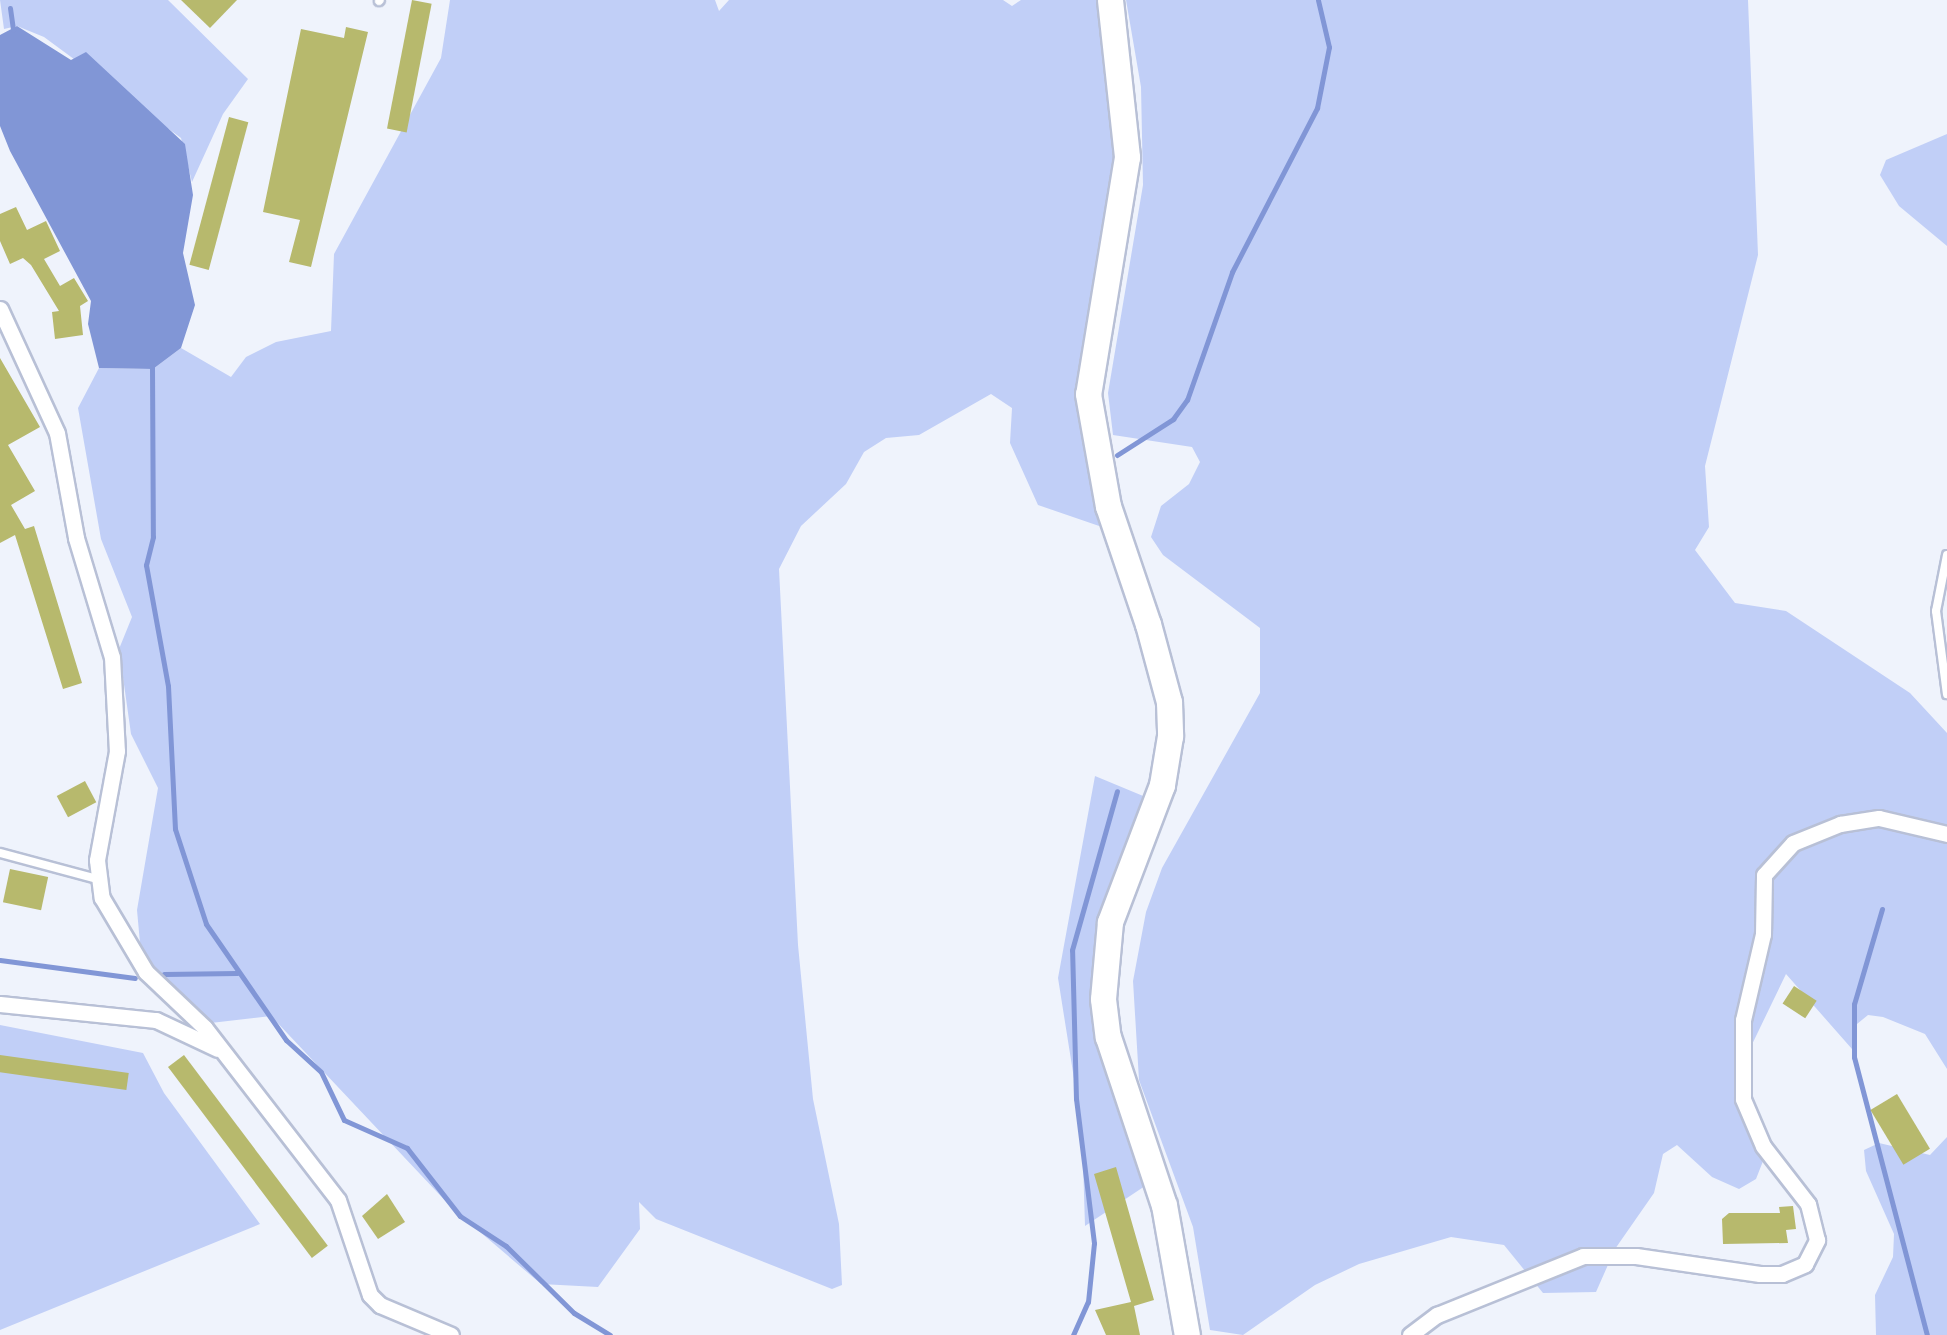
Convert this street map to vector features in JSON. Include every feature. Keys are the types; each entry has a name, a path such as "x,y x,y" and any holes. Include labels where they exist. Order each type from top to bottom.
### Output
{"main road":[{"path":"1110,0 1127,157 1088,394 1108,506 1148,624 1169,702 1170,736 1162,785 1110,922 1103,999 1108,1037 1164,1205 1187,1335"}],"street":[{"path":"0,309 58,433 76,538 112,657 117,750 97,879 112,918 146,972 224,1052 338,1200 370,1295 380,1306 451,1335"},
{"path":"1410,1335 1437,1315 1534,1271 1582,1256 1636,1256 1760,1274 1782,1274 1805,1264 1817,1240 1808,1204 1762,1146 1743,1099 1743,1020 1763,934 1764,875 1793,843 1840,824 1878,818 1947,834"},
{"path":"0,1004 156,1020 224,1052"}],"lane":[{"path":"1947,555 1936,611 1947,694"},
{"path":"0,853 97,879"}],"shaded area":[{"path":"0,0 168,0 248,79 223,114 192,182 181,138 44,37 17,26 4,29"},
{"path":"450,0 715,0 719,11 729,0 1003,0 1012,6 1021,0 1099,0 1119,152 1098,306 1105,528 1038,505 1010,443 1012,408 991,394 919,435 886,438 864,452 846,484 801,526 779,569 798,945 813,1099 839,1224 842,1285 832,1289 656,1219 639,1202 640,1229 598,1287 541,1284 453,1209 271,1016 202,1024 156,973 140,943 137,910 158,788 131,734 119,649 132,617 101,539 78,408 99,368 153,369 181,348 231,377 246,357 276,342 331,331 334,254 441,58"},
{"path":"1126,0 1748,0 1758,255 1705,466 1709,527 1695,550 1735,603 1786,611 1910,693 1947,733 1947,1069 1925,1034 1883,1017 1868,1015 1857,1024 1852,1049 1786,974 1744,1061 1748,1113 1765,1156 1756,1179 1739,1189 1712,1177 1677,1145 1663,1154 1654,1193 1615,1249 1596,1292 1543,1293 1504,1245 1451,1237 1359,1264 1315,1285 1243,1335 1210,1330 1193,1227 1139,1080 1133,981 1146,912 1162,868 1260,693 1260,628 1163,555 1151,537 1161,506 1189,484 1200,462 1192,447 1113,435 1108,393 1143,185 1141,87"},
{"path":"1947,134 1947,246 1899,206 1880,175 1886,160"},
{"path":"1095,776 1160,803 1108,979 1148,1184 1085,1226 1082,1129 1058,978"},
{"path":"0,1025 143,1053 164,1093 260,1224 0,1330"},
{"path":"1947,1137 1947,1335 1876,1335 1875,1295 1893,1257 1894,1234 1866,1171 1864,1150 1879,1143 1930,1155"}],"water":[{"path":"17,26 71,60 86,52 185,144 193,195 183,253 195,305 181,348 153,369 99,368 88,324 91,301 0,126 0,35"}],"building":[{"path":"181,0 237,0 210,28"},
{"path":"412,0 432,4 407,132 387,129"},
{"path":"346,27 368,32 311,267 289,262 300,220 263,212 301,29 344,38"},
{"path":"229,117 248,122 209,270 189,265"},
{"path":"16,207 27,230 46,221 60,251 44,259 60,286 74,278 88,301 80,306 83,335 55,339 52,312 59,311 31,265 23,258 10,264 0,241 0,214"},
{"path":"0,358 40,427 8,445 35,491 11,505 25,529 34,526 82,683 63,689 15,535 0,543"},
{"path":"85,781 96,802 68,817 57,796"},
{"path":"10,869 48,877 41,910 3,902"},
{"path":"1794,986 1817,1001 1805,1018 1783,1004"},
{"path":"0,1055 129,1073 126,1090 0,1072"},
{"path":"184,1055 328,1246 312,1258 168,1067"},
{"path":"1897,1094 1930,1149 1903,1165 1870,1110"},
{"path":"1116,1167 1154,1300 1134,1306 1140,1335 1106,1335 1095,1310 1131,1302 1094,1174"},
{"path":"387,1194 405,1222 378,1239 362,1216"},
{"path":"1793,1206 1796,1229 1786,1230 1788,1243 1723,1244 1722,1219 1729,1213 1780,1213 1779,1207"}],"waterway":[{"path":"1117,455 1173,419 1187,400 1232,272 1317,108 1329,47 1318,0"},
{"path":"10,8 13,30"},
{"path":"152,367 153,537 146,565 168,686 175,829 206,924 286,1040 321,1072 344,1120 407,1148 460,1216 506,1246 574,1313 610,1335"},
{"path":"1073,1335 1088,1302 1094,1243 1076,1099 1072,950 1117,791"},
{"path":"1882,909 1854,1004 1854,1057 1927,1335"},
{"path":"0,960 135,978"},
{"path":"164,974 237,973"}]}
